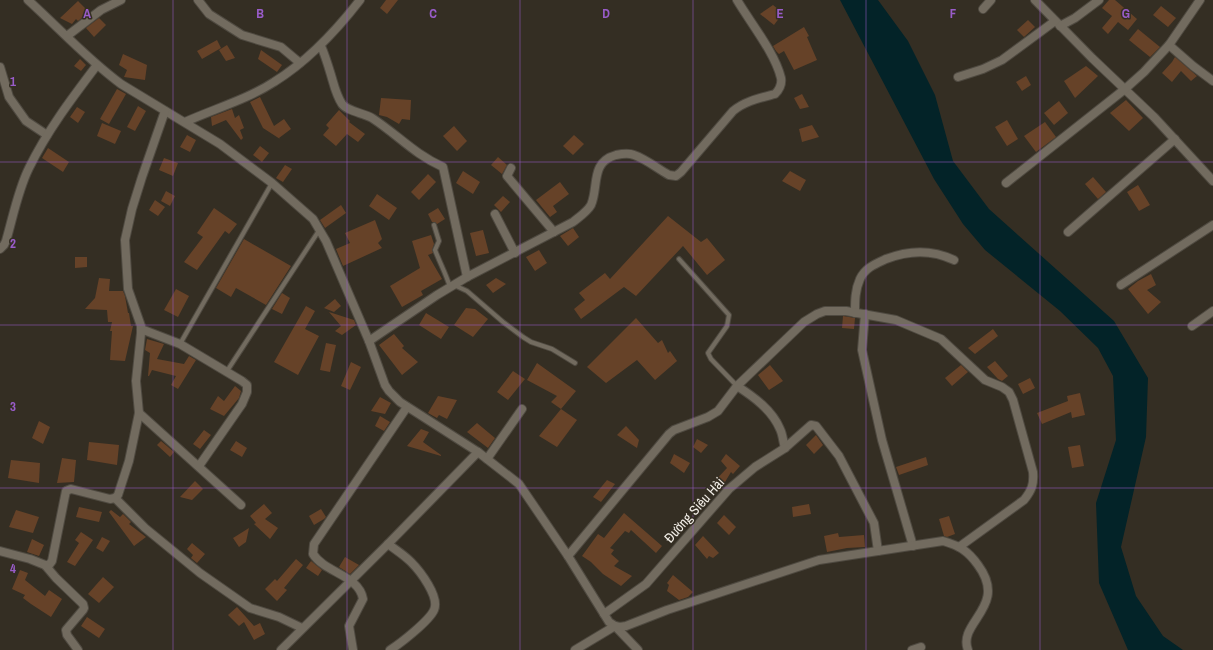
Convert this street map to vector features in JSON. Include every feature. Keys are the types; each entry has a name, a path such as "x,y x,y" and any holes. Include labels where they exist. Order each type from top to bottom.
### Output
{"street":[{"path":"28,0 96,65 121,84 220,144 272,183 313,219 320,229 369,341 389,392 407,407 478,452 519,484 568,556 609,622 615,626 638,650"},
{"path":"67,36 101,10 121,0"},
{"path":"198,0 209,14 242,35 281,47 300,63"},
{"path":"369,341 418,306 467,277 554,232 584,214 591,205 596,174 606,160 612,156 620,154 633,154 669,175 676,176 720,125 739,106 750,101 775,94 781,83 781,78 771,55 737,0"},
{"path":"983,9 991,0"},
{"path":"1035,0 1057,24 1175,139 1213,181"},
{"path":"958,77 983,69 1002,60 1057,24 1075,18 1099,0"},
{"path":"1006,183 1125,89 1144,72 1169,44 1200,0"},
{"path":"185,122 275,82 321,46 357,1"},
{"path":"1169,44 1213,82"},
{"path":"321,46 338,96 347,109 362,113 371,118 428,161 443,167 467,277"},
{"path":"0,249 6,241 21,187 29,168 55,122 96,65"},
{"path":"0,67 9,96 26,121 47,135"},
{"path":"46,565 49,565 52,561 66,491 71,489 110,499 115,498 118,495 130,461 139,412 136,381 141,329 128,288 125,240 142,177 165,111"},
{"path":"1068,232 1175,139"},
{"path":"511,168 507,176 554,232"},
{"path":"495,214 515,253"},
{"path":"1121,285 1213,225"},
{"path":"855,313 855,299 860,279 864,272 875,264 896,255 916,251 944,255 954,260"},
{"path":"568,556 669,434 674,430 708,417 718,411 737,386 809,318 825,311 846,311 896,320 941,339 985,380 1002,387 1009,392 1013,400 1033,472 1034,481 1032,490 1024,500 959,547"},
{"path":"1192,326 1213,311"},
{"path":"865,314 862,350 882,440 913,546"},
{"path":"141,329 180,344 227,371 246,385 247,392 242,404 198,466"},
{"path":"737,386 756,399 768,410 781,430 785,448"},
{"path":"353,650 349,626 363,599 360,590 350,581 320,563 313,554 314,544 407,407"},
{"path":"487,459 522,409"},
{"path":"139,412 241,505"},
{"name":"Đường Siêu Hài","path":"604,614 646,584 729,489 755,467 785,448 811,425 816,426 839,456 874,523 878,551"},
{"path":"281,650 478,452"},
{"path":"115,498 145,528 200,573 250,608 258,612 279,617 302,628"},
{"path":"575,650 615,626 626,626 668,610 819,560 943,541 954,544 966,551 982,571 987,580 988,596 982,612 970,630 966,640 968,650"},
{"path":"388,544 415,566 435,597 434,610 429,617 400,644 390,650"},
{"path":"0,551 46,565 56,578 83,604 83,610 66,630 67,635 78,650"},
{"path":"912,650 921,647"}],"lane":[{"path":"180,344 272,183"},
{"path":"434,225 439,241 435,250 440,264 452,286 467,291 523,337 531,342 552,349 575,363"},
{"path":"227,371 320,229"},
{"path":"679,259 729,315 727,326 708,353 711,359 737,386"}],"water":[{"path":"840,0 878,0 908,41 935,95 953,161 989,209 1114,321 1148,378 1146,437 1121,547 1136,596 1163,636 1183,650 1128,650 1099,583 1096,503 1116,440 1113,376 1098,348 1060,311 985,250 963,224 934,179"}],"building":[{"path":"386,0 398,0 387,14 380,8"},
{"path":"1109,0 1115,0 1137,19 1128,30 1118,22 1108,34 1102,28 1112,16 1102,8"},
{"path":"78,1 89,12 78,21 76,19 72,24 60,18"},
{"path":"773,5 783,13 774,25 760,14"},
{"path":"1161,6 1176,18 1168,27 1153,15"},
{"path":"99,18 106,25 94,37 86,28"},
{"path":"1028,20 1035,27 1024,37 1017,30"},
{"path":"804,27 809,36 807,37 817,60 794,70 784,51 779,54 773,46"},
{"path":"1138,29 1160,47 1150,57 1129,40"},
{"path":"217,40 221,48 202,59 197,51"},
{"path":"227,45 235,58 226,61 219,50"},
{"path":"261,50 282,65 277,72 258,59"},
{"path":"123,54 147,65 145,80 124,77 127,70 119,65"},
{"path":"1175,57 1197,76 1191,81 1181,71 1172,82 1162,73"},
{"path":"80,59 86,65 81,71 74,66"},
{"path":"1086,66 1098,76 1075,98 1064,81"},
{"path":"1026,76 1031,85 1022,91 1016,82"},
{"path":"117,89 126,94 109,124 100,119"},
{"path":"802,94 809,107 800,109 794,98"},
{"path":"260,97 274,126 284,119 291,129 279,138 280,139 263,128 250,102"},
{"path":"381,98 411,100 410,120 402,119 399,124 387,117 379,115"},
{"path":"1126,100 1143,118 1129,131 1110,113"},
{"path":"1059,101 1068,113 1054,125 1044,113"},
{"path":"138,106 146,111 135,131 127,127"},
{"path":"77,107 85,112 78,123 70,117"},
{"path":"232,109 235,118 239,115 244,128 240,130 243,138 241,140 226,120 212,126 211,117"},
{"path":"339,110 350,121 349,122 365,134 358,142 347,134 336,146 323,135 329,128 326,125"},
{"path":"1007,120 1018,139 1007,146 995,127"},
{"path":"1045,122 1056,137 1036,152 1024,136"},
{"path":"102,123 121,131 115,144 97,136"},
{"path":"812,125 819,137 802,142 799,129"},
{"path":"454,126 467,141 457,151 443,136"},
{"path":"187,135 196,140 190,152 180,147"},
{"path":"574,135 584,144 573,155 563,146"},
{"path":"260,146 269,153 262,162 253,155"},
{"path":"48,148 69,162 63,172 42,158"},
{"path":"498,157 507,165 502,174 491,165"},
{"path":"164,158 178,163 173,176 159,170"},
{"path":"285,165 292,169 283,182 276,178"},
{"path":"463,171 480,182 473,194 456,183"},
{"path":"790,171 806,180 800,191 782,181"},
{"path":"428,174 436,182 419,200 411,192"},
{"path":"1093,177 1106,192 1098,199 1085,184"},
{"path":"560,182 569,194 553,206 557,212 550,217 536,200"},
{"path":"1138,185 1150,205 1139,211 1127,192"},
{"path":"166,191 175,196 170,206 161,201"},
{"path":"377,194 397,208 389,220 369,206"},
{"path":"503,196 510,202 501,212 494,205"},
{"path":"155,200 165,207 158,216 149,210"},
{"path":"341,205 346,213 325,228 320,220"},
{"path":"214,208 237,224 229,234 225,231 197,270 184,262 203,237 197,233"},
{"path":"438,208 445,219 437,224 432,222 428,214"},
{"path":"668,216 701,242 707,238 725,260 707,275 683,246 636,296 624,287 581,319 574,309 585,300 579,293 605,273 610,279"},
{"path":"375,220 382,239 378,243 382,248 343,266 336,249 350,243 345,233"},
{"path":"573,228 579,237 568,246 560,236"},
{"path":"483,230 489,253 476,256 470,233"},
{"path":"431,235 434,244 432,250 433,253 428,255 442,279 421,291 423,295 402,307 390,286 420,268 412,241"},
{"path":"244,239 291,266 266,305 236,288 231,297 216,288"},
{"path":"539,250 547,263 535,271 526,257"},
{"path":"75,257 87,257 87,267 75,268"},
{"path":"1151,274 1156,285 1147,290 1161,302 1148,314 1128,289 1138,281"},
{"path":"99,278 110,279 109,291 123,291 125,296 131,326 133,326 125,361 110,360 112,331 110,331 112,322 108,322 107,310 85,309 95,298"},
{"path":"496,278 506,284 493,293 486,285"},
{"path":"176,289 189,296 178,317 164,310"},
{"path":"282,293 290,298 282,314 272,309"},
{"path":"335,299 341,306 334,312 324,308"},
{"path":"306,306 315,311 305,329 319,336 298,375 274,362"},
{"path":"466,308 475,309 488,319 473,337 454,325"},
{"path":"329,312 354,320 356,325 342,335 335,331 341,326"},
{"path":"426,313 449,327 441,339 419,325"},
{"path":"843,316 855,318 854,329 842,328"},
{"path":"636,318 658,343 662,340 668,353 670,351 677,361 655,380 637,360 606,383 587,367"},
{"path":"993,329 998,336 975,354 968,348"},
{"path":"394,334 404,346 402,348 418,362 402,375 379,345"},
{"path":"147,339 164,344 157,359 184,364 189,356 196,360 178,389 171,385 176,376 152,370 148,376 150,353 145,350"},
{"path":"326,343 336,345 330,372 320,370"},
{"path":"995,361 1008,376 1002,381 998,379 987,367"},
{"path":"351,362 361,367 350,390 341,386"},
{"path":"537,363 576,391 561,409 551,402 557,396 527,380"},
{"path":"770,365 783,381 769,390 758,375"},
{"path":"961,365 968,372 952,386 945,378"},
{"path":"513,371 525,379 508,400 497,392"},
{"path":"1030,378 1035,388 1023,394 1018,384"},
{"path":"235,386 241,391 239,398 224,416 210,409 218,396 224,401"},
{"path":"1080,393 1085,415 1072,418 1071,412 1042,424 1037,413 1068,401 1067,396"},
{"path":"438,396 457,400 447,419 439,415 437,418 428,413"},
{"path":"380,397 391,403 385,414 371,411"},
{"path":"561,409 577,420 557,447 539,436"},
{"path":"380,416 390,422 384,431 375,426"},
{"path":"39,421 50,427 43,444 32,438"},
{"path":"477,423 495,438 488,448 467,432"},
{"path":"626,426 639,440 637,448 617,435"},
{"path":"421,429 429,432 423,442 441,456 407,446"},
{"path":"204,430 211,435 200,449 193,444"},
{"path":"816,435 823,445 814,454 806,445"},
{"path":"697,439 708,445 701,453 693,447"},
{"path":"161,441 174,452 170,457 157,445"},
{"path":"236,441 247,448 242,457 230,450"},
{"path":"89,442 119,445 117,465 87,460"},
{"path":"1080,445 1084,466 1072,468 1068,447"},
{"path":"674,454 690,463 684,473 670,463"},
{"path":"726,454 740,466 733,474 731,472 719,492 712,484 727,468 721,461"},
{"path":"926,457 928,465 899,475 896,467"},
{"path":"62,458 76,460 74,482 57,483"},
{"path":"11,460 40,463 39,483 8,478"},
{"path":"607,480 615,484 601,502 593,497"},
{"path":"195,481 203,489 192,500 180,497"},
{"path":"264,504 272,513 265,519 278,528 270,539 254,524 256,523 250,516"},
{"path":"809,504 811,514 793,517 792,507"},
{"path":"79,507 102,512 99,522 76,517"},
{"path":"321,509 326,517 314,525 309,516"},
{"path":"16,510 39,517 33,533 9,527"},
{"path":"111,510 120,517 123,514 131,522 129,524 146,537 134,546 109,512"},
{"path":"624,513 662,546 656,553 631,530 629,533 625,531 610,548 614,550 611,554 619,561 614,566 632,576 621,586 603,574 591,562 582,556 598,534 604,538"},
{"path":"724,515 736,527 729,535 717,523"},
{"path":"949,516 955,534 947,537 944,536 939,519"},
{"path":"249,528 246,542 239,547 233,538"},
{"path":"81,532 93,540 75,566 67,562 79,543 75,540"},
{"path":"838,533 839,537 864,535 865,547 847,548 827,552 824,536"},
{"path":"703,536 719,553 713,558 709,556 707,559 695,545"},
{"path":"102,537 110,541 103,552 96,548"},
{"path":"32,539 44,545 39,556 27,552"},
{"path":"192,543 205,554 197,563 191,558 193,555 187,549"},
{"path":"345,557 359,565 350,574 339,567"},
{"path":"296,559 303,565 284,588 287,590 277,601 265,589 275,579 277,581"},
{"path":"311,561 322,570 318,576 306,568"},
{"path":"20,570 28,573 25,580 45,596 49,590 62,599 51,617 23,598 25,595 12,589"},
{"path":"673,575 693,592 688,597 679,600 667,591 669,585 667,583"},
{"path":"103,577 114,587 99,603 88,594"},
{"path":"237,607 254,626 260,623 265,634 254,640 244,622 239,626 228,615"},
{"path":"87,617 105,629 99,638 81,626"}]}
